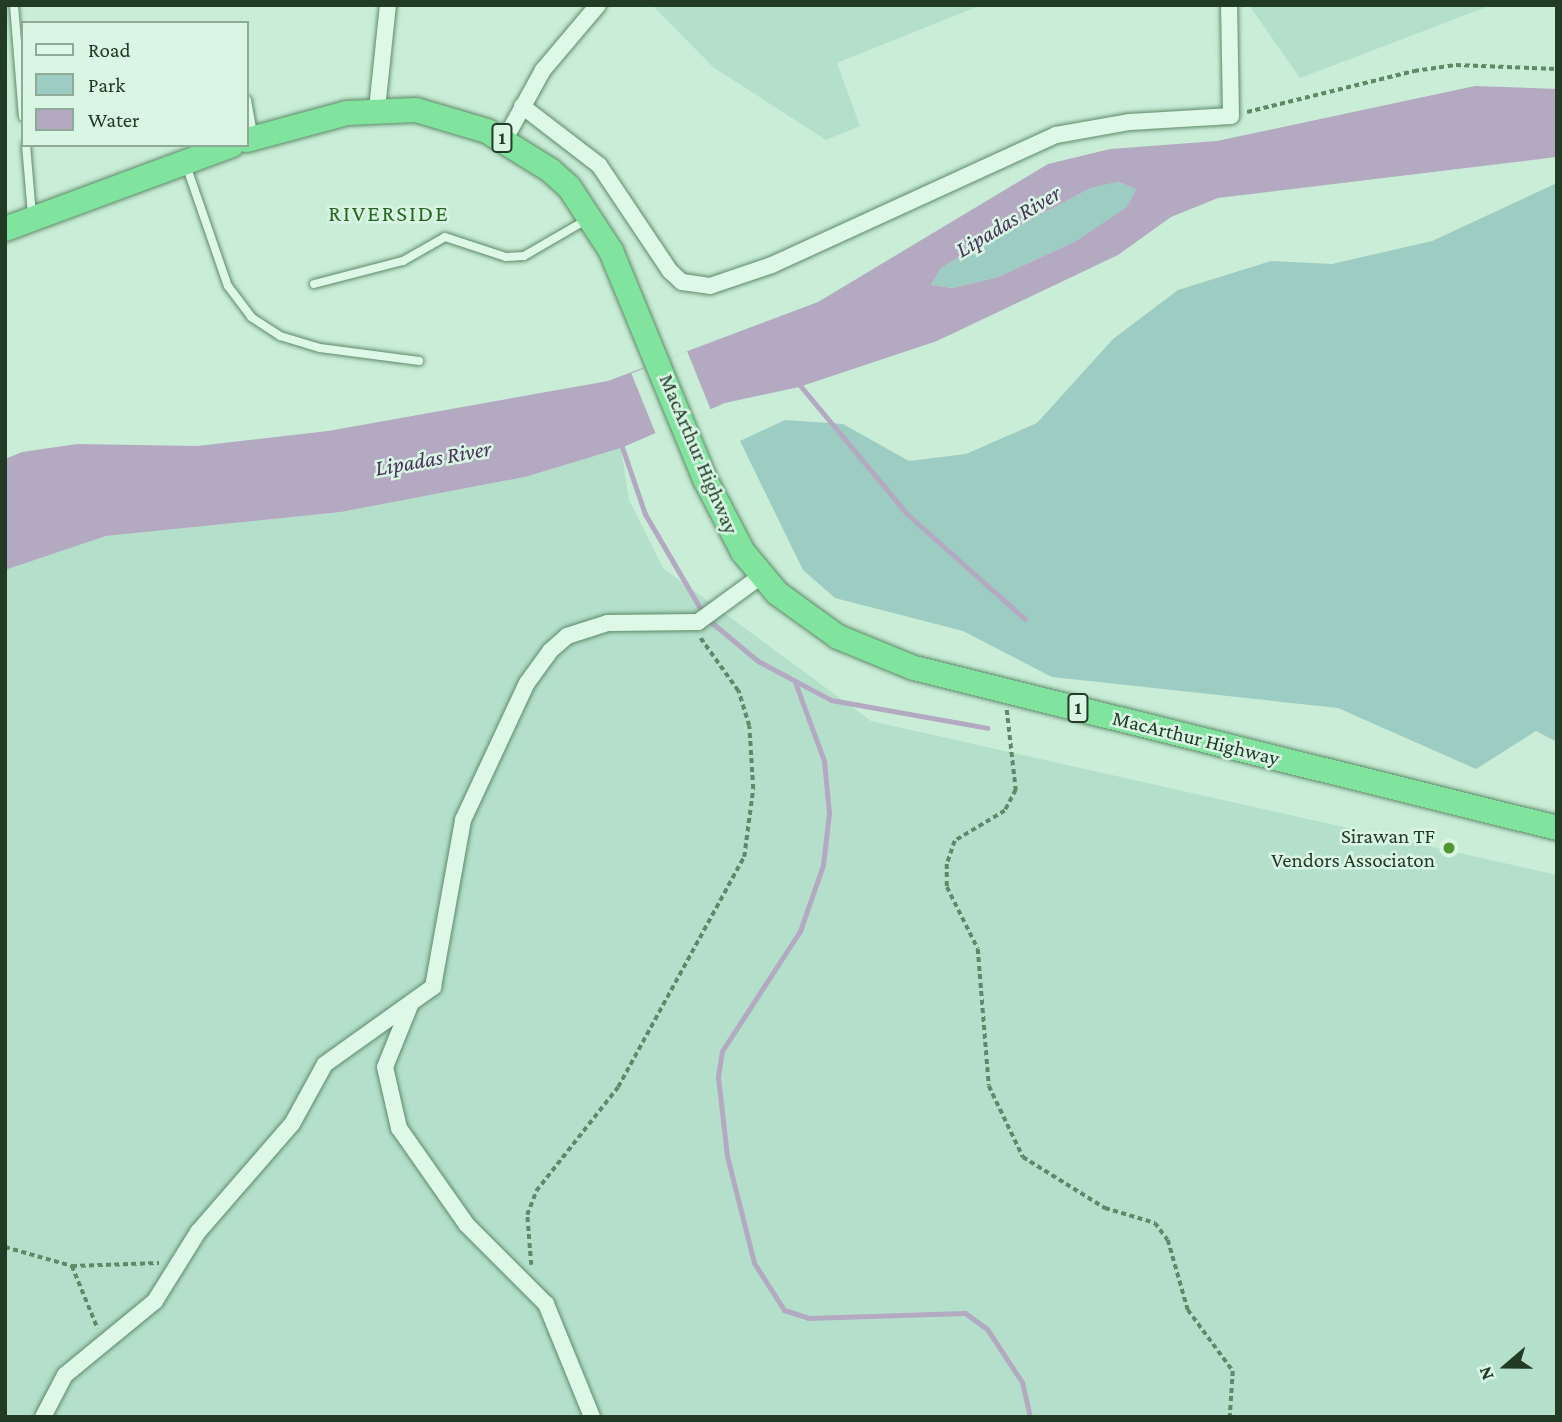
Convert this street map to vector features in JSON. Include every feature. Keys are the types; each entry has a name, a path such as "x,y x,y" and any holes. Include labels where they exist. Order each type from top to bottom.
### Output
{"highway":[{"name":"MacArthur Highway","path":"248,140 377,109 452,118 505,139 569,187 592,217 650,340 724,520 761,576 806,617 876,656 1557,828"},
{"name":"MacArthur Highway","path":"5,229 228,147"}],"street":[{"path":"377,109 388,5"},
{"path":"505,139 522,106 598,5"},
{"path":"522,106 599,165 670,271 697,287 772,265 1056,135 1130,122 1231,116 1229,5"},
{"path":"43,1417 65,1375 142,1318 198,1232 292,1124 324,1064 411,1003 439,975 463,820 536,668 559,642 586,628 690,624 761,576"},
{"path":"411,1003 385,1067 399,1128 467,1224 533,1291 559,1325 592,1417"}],"lane":[{"path":"14,5 21,92"},
{"path":"26,147 33,219"},
{"path":"185,163 228,286 251,317 280,336 320,348 419,361"},
{"path":"314,284 403,261 445,237 506,257 524,256 592,217"}],"path":[{"path":"1231,116 1413,71 1455,65 1557,69"},
{"path":"533,1291 527,1214 536,1191 618,1087 744,858 752,789 749,726 738,691 690,624"},
{"path":"1011,691 1006,742 1016,790 1005,811 955,841 947,863 947,887 978,949 989,1086 1023,1157 1105,1208 1155,1223 1168,1240 1188,1310 1233,1371 1230,1417"},
{"path":"5,1247 72,1266 179,1264"},
{"path":"72,1266 104,1345"}],"green space":[{"path":"652,5 981,5 837,63 860,126 826,140 713,67"},
{"path":"1249,5 1492,5 1300,78"},
{"path":"1118,182 1136,189 1127,208 1076,241 998,277 953,288 931,285 941,268 958,258 1091,188"},
{"path":"1557,183 1557,742 1536,731 1476,769 1338,708 1052,677 963,631 835,598 803,570 740,441 785,420 843,424 909,461 966,454 1037,423 1113,339 1178,290 1271,261 1332,264 1432,241"},
{"path":"621,448 629,500 663,568 871,721 1557,875 1557,1417 5,1417 5,570 106,536 341,512 525,477"}],"water":[{"name":"Lipadas River","path":"1475,86 1557,89 1557,157 1218,198 1171,217 1118,255 937,341 799,387 725,403 621,448 525,477 341,512 106,536 5,570 5,459 22,452 77,444 197,446 328,431 608,381 818,302 1048,164 1110,149 1217,141","holes":["1118,182 1136,189 1127,207 1076,241 998,277 953,288 931,285 941,268 1091,188"]}],"pier":[{"path":"687,351 712,413 656,436 631,373"}],"waterway":[{"path":"798,383 907,514 1025,619"},
{"path":"621,444 645,514 701,610"},
{"path":"711,622 758,661 831,700 988,728"},
{"path":"795,682 824,761 829,813 823,865 800,931 722,1051 718,1077 727,1156 754,1263 784,1310 808,1318 965,1313 987,1329 1022,1382 1030,1417"}],"place":[{"name":"Sirawan TF Vendors Associaton","path":"1449,848"}],"district":[{"name":"RIVERSIDE","path":"389,213"}]}
